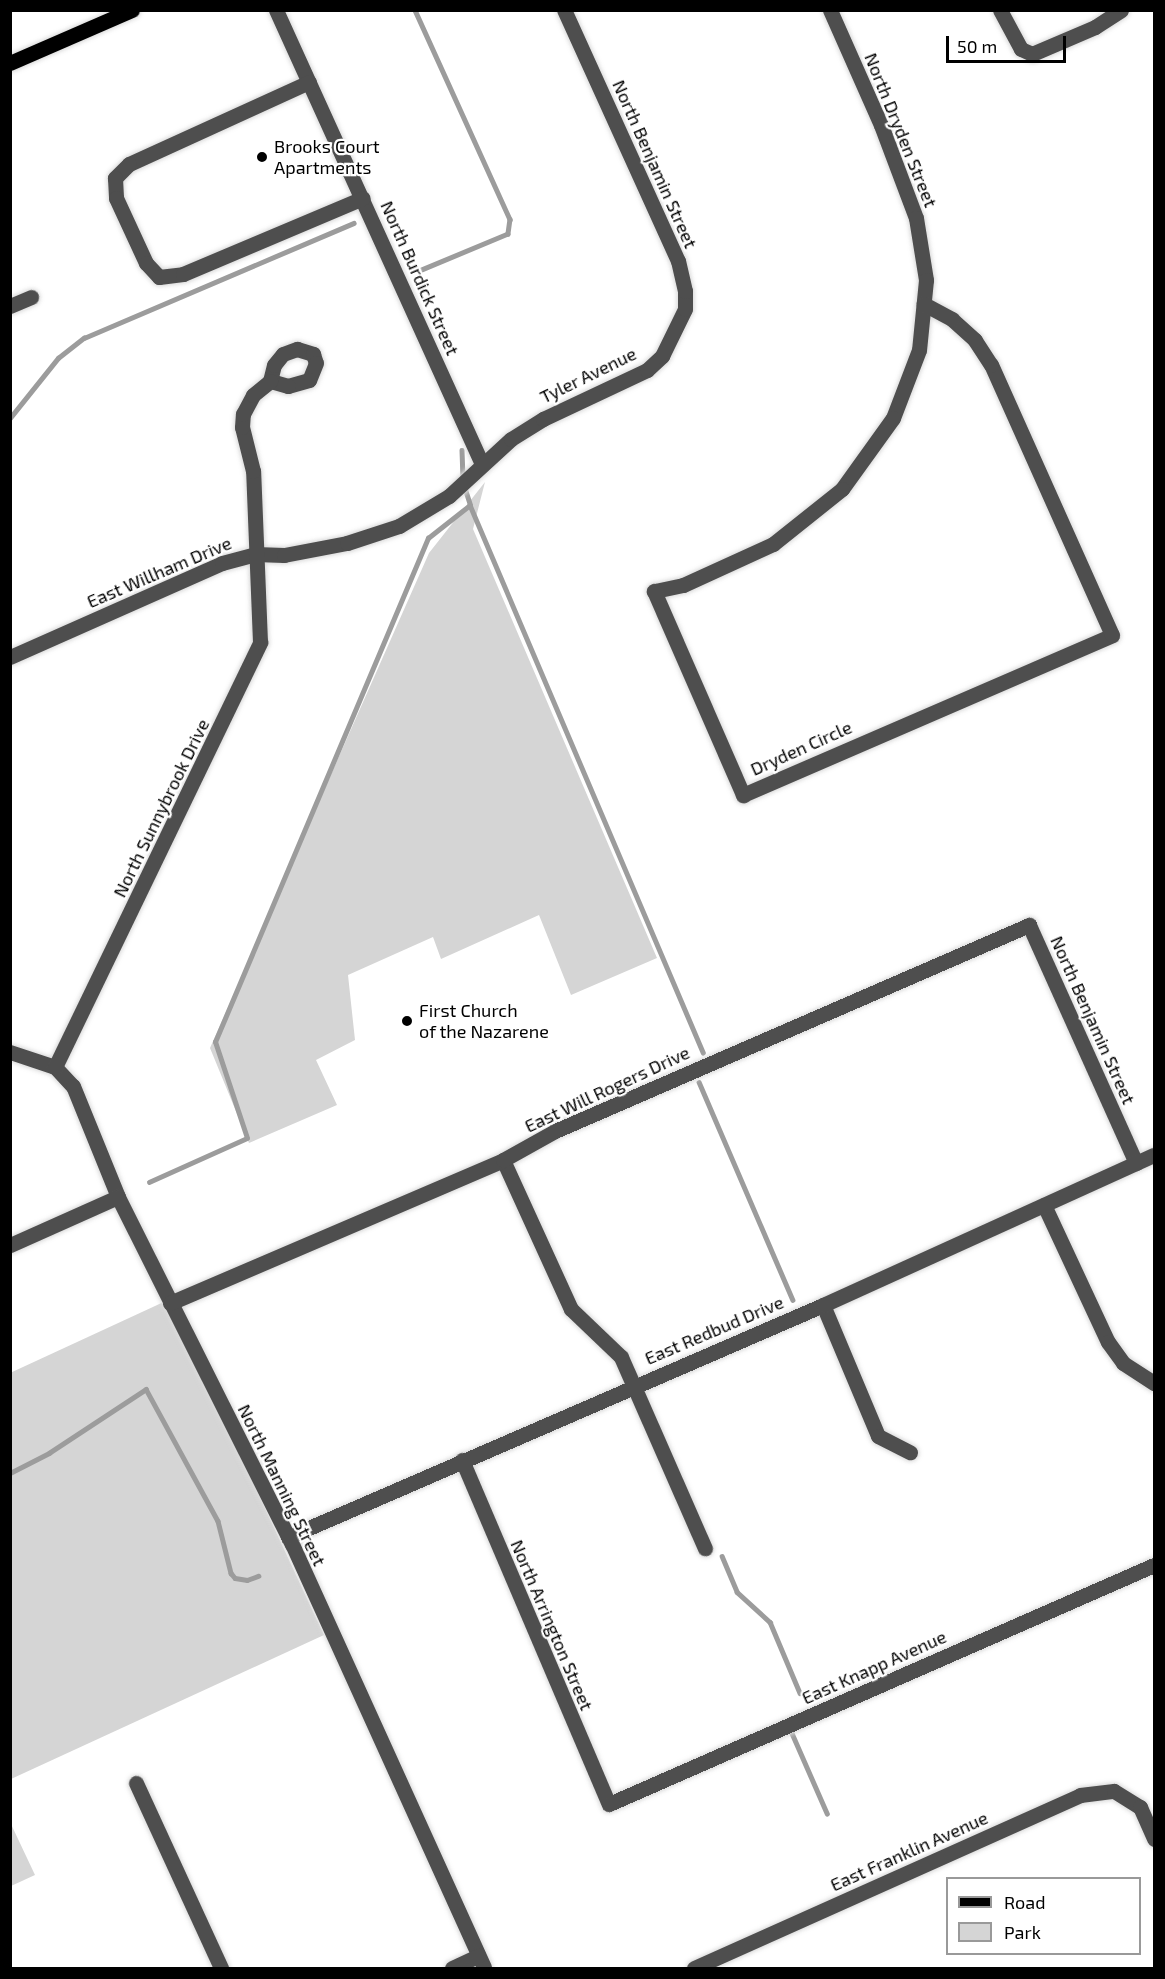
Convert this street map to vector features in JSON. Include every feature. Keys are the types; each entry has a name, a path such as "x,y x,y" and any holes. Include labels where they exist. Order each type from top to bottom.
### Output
{"main road":[{"path":"10,63 132,10"}],"street":[{"name":"North Burdick Street","path":"276,10 482,465"},
{"name":"North Benjamin Street","path":"564,10 678,261 686,291 685,309 673,337"},
{"name":"North Dryden Street","path":"830,10 916,218 926,280 924,304"},
{"path":"1000,10 1021,50 1032,54 1095,27 1121,10"},
{"path":"309,82 129,164 115,178 116,198 146,263 159,277 183,274 363,198"},
{"path":"10,306 31,297"},
{"name":"Dryden Circle","path":"924,304 952,319 975,340 991,365 1112,635 743,795 654,591 703,577 773,544 842,489 893,418 919,350 924,304"},
{"name":"Tyler Avenue","path":"512,439 543,419 647,370 662,356 673,337"},
{"name":"North Sunnybrook Drive","path":"55,1067 260,642 253,471 242,427 243,414 253,396 270,381"},
{"name":"East Willham Drive","path":"10,657 222,563 255,554 285,555 347,543 399,526 449,496 512,439"},
{"name":"North Benjamin Street","path":"1029,925 1136,1163"},
{"name":"East Will Rogers Drive","path":"170,1303 503,1160 555,1131 1029,925"},
{"path":"10,1052 55,1067"},
{"name":"North Manning Street","path":"55,1067 73,1086 118,1197 288,1537 481,1962"},
{"name":"East Redbud Drive","path":"288,1537 824,1305 1155,1155"},
{"path":"503,1160 571,1309 621,1357 705,1548"},
{"path":"10,1245 118,1197"},
{"path":"1044,1205 1108,1342 1123,1363 1155,1383"},
{"path":"824,1305 878,1436 910,1452"},
{"name":"North Arrington Street","path":"462,1460 609,1804"},
{"name":"East Knapp Avenue","path":"609,1804 1155,1565"},
{"path":"136,1783 221,1968"},
{"name":"East Franklin Avenue","path":"694,1968 1080,1795 1114,1791 1140,1807 1155,1839"},
{"path":"452,1968 481,1962"}],"green space":[{"path":"485,482 473,529 657,958 571,995 539,915 441,959 433,937 348,975 355,1040 316,1060 337,1105 249,1143 210,1048 429,553"},
{"path":"168,1300 324,1635 11,1779 10,1373"},
{"path":"10,1822 35,1875 11,1886 10,1886"}],"waterway":[{"path":"415,10 510,219 508,234 419,271"},
{"path":"10,418 58,358 84,338 354,223"},
{"path":"462,450 463,478"},
{"path":"149,1182 247,1138 215,1042 428,538 470,505 464,487"},
{"path":"470,505 703,1052"},
{"path":"699,1082 793,1300"},
{"path":"10,1473 49,1453 146,1389 218,1521 231,1573 235,1578 247,1580 258,1576"},
{"path":"722,1556 737,1592 770,1622 800,1693"},
{"path":"791,1731 827,1813"}],"place":[{"name":"Brooks Court Apartments","path":"262,157"},
{"name":"First Church of the Nazarene","path":"407,1021"}]}
